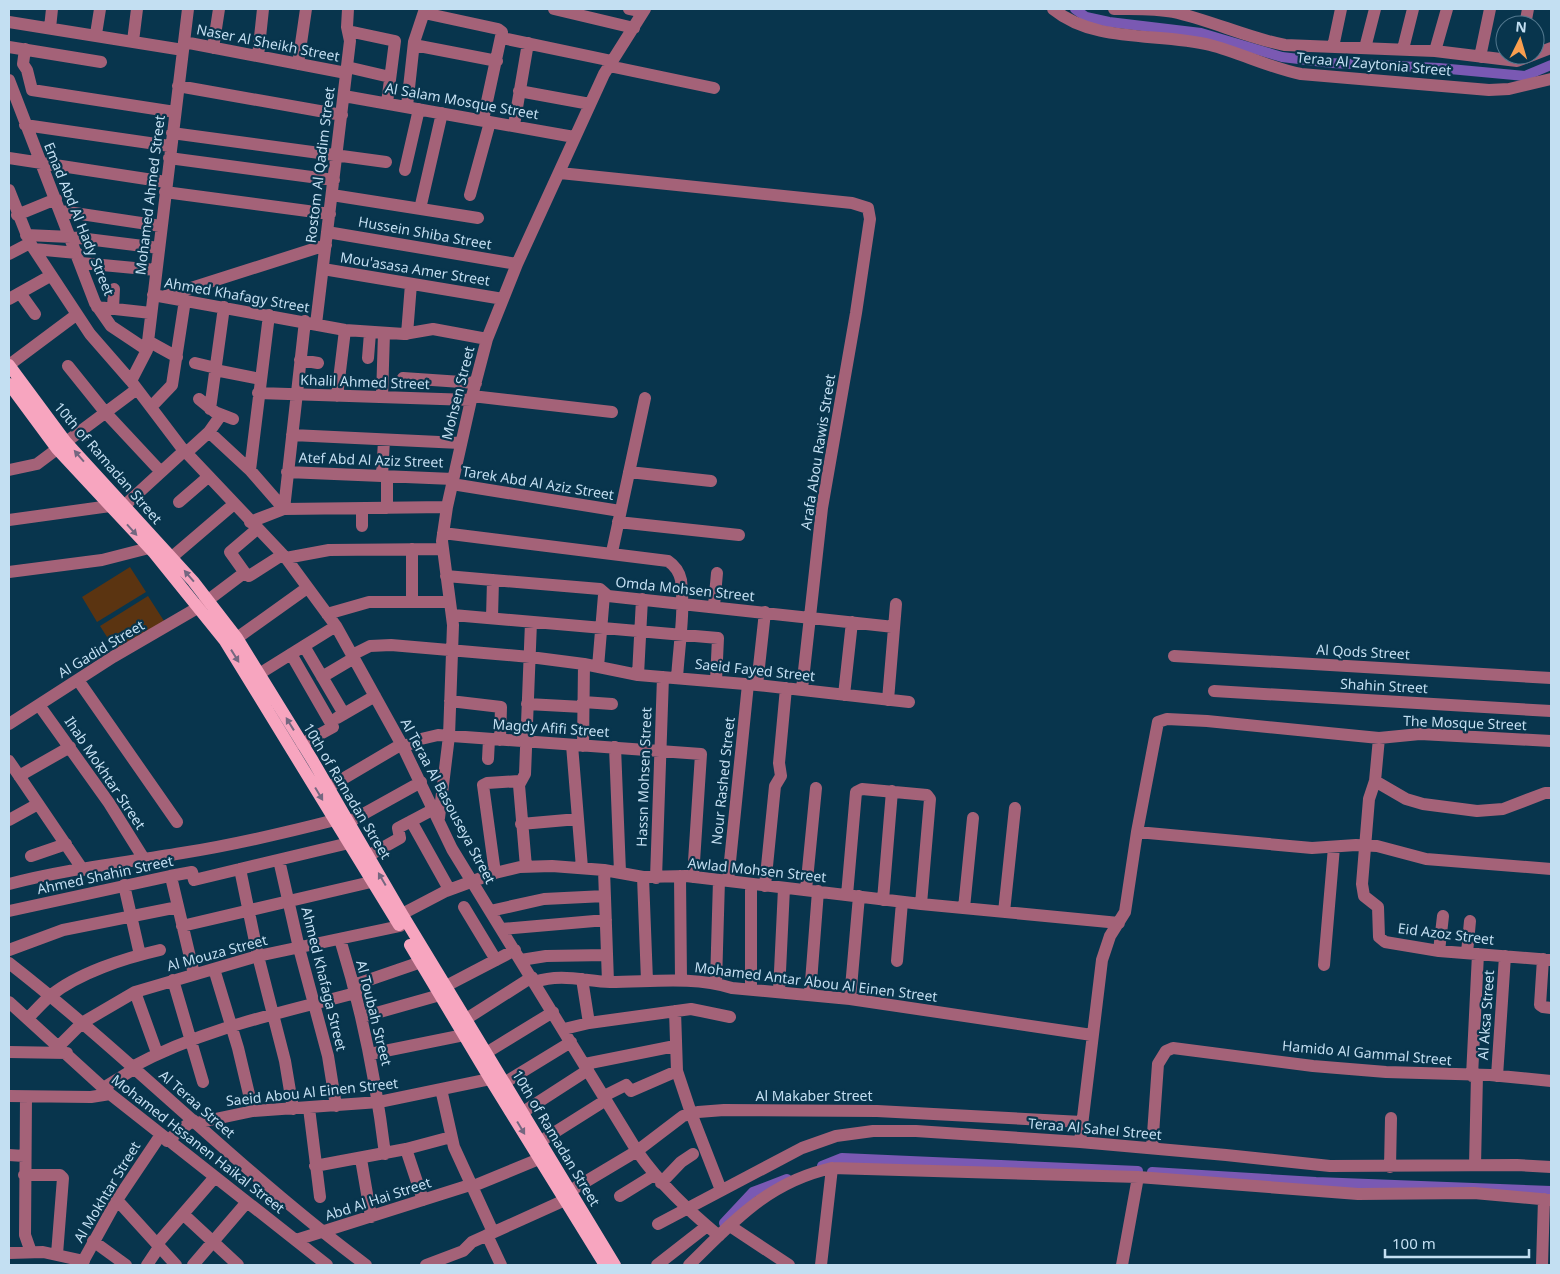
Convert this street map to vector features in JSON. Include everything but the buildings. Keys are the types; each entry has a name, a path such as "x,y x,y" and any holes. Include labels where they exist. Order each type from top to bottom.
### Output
{"main road":[{"name":"10th of Ramadan Street","path":"9,365 61,445 124,506 172,557 204,604 237,659 308,764 335,820 371,882 401,920 443,991 464,1035 539,1159 568,1195 615,1265"},
{"name":"10th of Ramadan Street","path":"10,389 61,445 110,506 237,638 302,744 308,764 329,787 349,822 421,962 466,1019 541,1141 605,1265"}],"street":[{"path":"50,28 52,9"},
{"path":"96,34 100,9"},
{"path":"133,41 137,9"},
{"name":"Mohamed Ahmed Street","path":"9,470 37,464 105,412 134,385 147,346 151,313 158,296 156,270 188,9"},
{"path":"213,48 219,9"},
{"path":"258,56 263,9"},
{"path":"298,64 306,9"},
{"name":"Rostom Al Qadim Street","path":"284,509 300,360 323,269 327,239 350,41 348,9"},
{"path":"554,9 634,28"},
{"path":"629,9 644,11"},
{"name":"Teraa Al Zaytonia Street","path":"1053,9 1067,20 1084,28 1191,40 1285,71 1301,74 1489,90 1509,89 1551,79"},
{"name":"Teraa Al Zaytonia Street","path":"1114,9 1172,10 1269,42 1333,47 1435,51 1495,57"},
{"path":"1333,47 1341,9"},
{"path":"1365,48 1375,9"},
{"path":"1402,49 1413,9"},
{"path":"1435,51 1447,9"},
{"path":"1480,57 1490,9"},
{"path":"405,170 413,108 414,45 425,11 498,29 502,36 487,121 470,195"},
{"name":"Mohsen Street","path":"436,813 449,736 453,615 446,576 443,533 446,508 471,398 487,339 517,264 590,104 611,64 644,11"},
{"name":"Naser Al Sheikh Street","path":"9,22 133,41 213,48 298,64 390,77"},
{"path":"348,31 393,40 395,43 387,102"},
{"path":"502,36 714,88"},
{"path":"514,125 528,43"},
{"path":"414,45 497,61"},
{"path":"9,47 101,62"},
{"path":"25,49 22,64 27,70 32,90 175,112"},
{"name":"Emad Abd Al Hady Street","path":"9,80 25,126 61,211 97,306 112,326 147,346 176,357"},
{"path":"178,86 342,115"},
{"path":"519,91 590,104"},
{"name":"Al Salam Mosque Street","path":"344,96 387,102 442,114 514,125 574,137"},
{"path":"420,209 442,114"},
{"path":"25,126 170,146 334,180"},
{"path":"170,146 337,156 386,162"},
{"path":"9,158 166,187 330,214"},
{"name":"Arafa Abou Rawis Street","path":"560,173 852,203 868,208 870,219 855,322 822,508 802,690"},
{"name":"Al Teraa Al Basouseya Street","path":"9,190 14,214 50,276 76,315 134,385 185,452 284,557 336,626 402,746 471,881 534,980 637,1151 658,1179 686,1208 719,1236"},
{"path":"332,195 478,218"},
{"path":"14,214 56,199"},
{"path":"61,211 161,226"},
{"path":"9,254 30,242 71,236 159,248"},
{"path":"158,296 327,239"},
{"name":"Hussein Shiba Street","path":"327,239 517,264"},
{"path":"30,242 79,258 156,270"},
{"name":"Mou'asasa Amer Street","path":"323,269 503,299"},
{"path":"35,314 14,296 50,276"},
{"path":"407,334 411,284"},
{"path":"113,308 114,289"},
{"name":"Ahmed Khafagy Street","path":"158,296 345,330 407,334 433,329 487,339"},
{"path":"151,407 171,388 185,300"},
{"path":"97,306 151,313"},
{"path":"124,506 209,432 221,414 215,369 224,307"},
{"path":"9,365 76,315"},
{"path":"250,470 269,315"},
{"path":"337,396 345,330"},
{"path":"368,358 370,333"},
{"path":"382,397 384,333"},
{"path":"300,360 318,363"},
{"path":"195,363 260,379"},
{"path":"68,366 105,412 161,472"},
{"path":"403,378 476,383"},
{"name":"Khalil Ahmed Street","path":"258,393 471,398 612,412"},
{"path":"612,552 644,398"},
{"path":"199,399 221,414"},
{"path":"209,432 250,470 284,509"},
{"path":"292,435 460,443"},
{"path":"384,440 384,476 387,508"},
{"name":"Atef Abd Al Aziz Street","path":"288,472 452,481"},
{"path":"629,472 711,481"},
{"path":"179,502 208,477"},
{"name":"Tarek Abd Al Aziz Street","path":"452,481 619,517 739,535"},
{"path":"172,557 234,504"},
{"path":"9,520 110,506"},
{"path":"244,573 230,552 254,525 284,509 446,508"},
{"path":"362,509 362,526"},
{"path":"443,533 668,560 674,565 680,578 681,603 677,678"},
{"path":"9,572 102,560 149,548"},
{"path":"412,549 412,602"},
{"path":"284,557 329,550 443,549"},
{"name":"Al Gadid Street","path":"9,724 204,604 244,573 249,576 284,557"},
{"path":"714,606 717,573"},
{"name":"Omda Mohsen Street","path":"446,576 600,589 604,595 894,627"},
{"path":"492,618 493,580"},
{"path":"237,638 308,588"},
{"path":"598,667 604,595"},
{"path":"638,675 642,599"},
{"path":"327,614 369,602 450,602"},
{"path":"888,700 896,604"},
{"name":"Nour Rashed Street","path":"716,983 724,881 752,684 765,612"},
{"path":"453,615 718,638 716,681"},
{"path":"526,867 519,781 524,774 531,622"},
{"path":"844,695 852,622"},
{"path":"259,674 336,626"},
{"name":"Saeid Fayed Street","path":"322,677 370,646 380,644 530,657 584,664 638,675 752,684 909,702"},
{"path":"304,646 344,714"},
{"path":"291,654 331,722 332,728 302,744"},
{"name":"Al Qods Street","path":"1174,656 1551,678"},
{"path":"582,868 578,819 578,746 584,704 584,664"},
{"name":"Hassn Mohsen Street","path":"656,878 663,676"},
{"path":"78,680 176,822"},
{"path":"765,886 777,782 781,776 779,762 786,688"},
{"name":"Shahin Street","path":"1214,691 1551,711"},
{"path":"331,722 375,696"},
{"path":"450,701 499,706 501,710 488,759"},
{"path":"527,704 612,704"},
{"name":"Ihab Mokhtar Street","path":"39,705 109,803 144,859"},
{"name":"The Mosque Street","path":"1137,832 1156,728 1158,722 1162,719 1207,721 1379,738 1420,734 1551,741"},
{"name":"Magdy Afifi Street","path":"329,787 402,746 421,738 449,736 700,754 702,756 694,877"},
{"path":"1365,846 1369,798 1375,781 1379,738"},
{"path":"15,776 70,748"},
{"path":"615,748 620,872"},
{"path":"9,761 15,776 38,804 84,870"},
{"path":"494,873 483,786 487,782 519,781"},
{"path":"1375,781 1406,799 1477,812 1503,809 1545,793 1551,793"},
{"path":"349,822 421,782"},
{"path":"810,995 816,788"},
{"path":"850,999 855,796 859,789 927,794 930,799 921,904"},
{"path":"883,900 892,791"},
{"path":"9,820 38,804"},
{"path":"1004,912 1016,808"},
{"path":"368,856 400,838 398,828 411,821 436,813"},
{"path":"964,908 974,818"},
{"path":"521,824 578,819"},
{"path":"9,884 50,873 84,870 262,838 335,820"},
{"path":"411,821 449,889"},
{"path":"1080,1142 1102,960 1110,936 1125,912 1137,832 1312,848 1365,846 1391,849 1426,859 1551,868"},
{"name":"Ahmed Shahin Street","path":"9,911 192,872 194,880 349,843"},
{"path":"31,856 66,844"},
{"name":"Eid Azoz Street","path":"1365,846 1362,890 1368,901 1378,907 1379,937 1385,942 1439,951 1547,960"},
{"path":"1324,965 1334,847"},
{"name":"Ahmed Khafaga Street","path":"279,860 299,948 328,1056 336,1106"},
{"name":"Awlad Mohsen Street","path":"401,920 449,889 494,873 526,867 582,868 656,878 694,877 883,900 1119,923"},
{"path":"240,869 258,956 289,1077 293,1109"},
{"path":"604,870 608,982"},
{"path":"171,876 194,974"},
{"path":"680,876 680,980"},
{"path":"643,877 647,981"},
{"path":"182,926 371,882"},
{"path":"751,990 752,884"},
{"path":"124,885 140,955"},
{"path":"779,992 784,888"},
{"path":"490,911 544,899 605,896"},
{"path":"897,962 902,902"},
{"path":"9,950 63,930 178,907"},
{"path":"464,907 496,960"},
{"path":"1439,951 1443,916"},
{"name":"Al Mouza Street","path":"63,1050 82,1023 135,992 258,956 340,939 401,920"},
{"path":"501,929 606,920"},
{"path":"1470,921 1473,953 1475,1165"},
{"name":"Al Toubah Street","path":"340,939 355,989 370,1054 379,1102 385,1154"},
{"path":"28,1018 51,995 73,982 113,964 160,950"},
{"path":"362,1017 443,991 496,960 518,955 607,956"},
{"name":"Al Aksa Street","path":"1497,1076 1505,956"},
{"path":"1547,960 1540,1004 1543,1007 1551,1008"},
{"path":"9,1096 91,1097 106,1091 133,1068 157,1053 190,1039 232,1025 314,1004 421,962"},
{"name":"Al Teraa Street","path":"9,963 51,995 323,1233 366,1265"},
{"path":"214,968 232,1025 253,1111"},
{"name":"Mohamed Antar Abou Al Einen Street","path":"534,980 558,977 608,982 680,980 716,983 732,988 850,999 1092,1036"},
{"path":"582,979 589,1023"},
{"path":"173,980 203,1082"},
{"path":"466,1019 534,980"},
{"path":"135,992 157,1053"},
{"name":"Mohamed Hssanen Haikal Street","path":"9,1002 106,1091 163,1138 296,1240 320,1263"},
{"path":"564,1029 589,1023 701,1009 730,1017"},
{"path":"675,1011 677,1071 721,1190"},
{"path":"486,1053 553,1012"},
{"path":"370,1054 464,1035"},
{"path":"504,1082 571,1042"},
{"path":"523,1112 586,1067 675,1046"},
{"name":"Hamido Al Gammal Street","path":"1152,1148 1158,1064 1166,1051 1181,1049 1313,1066 1386,1072 1497,1076 1551,1081"},
{"path":"9,1052 63,1050"},
{"path":"541,1141 626,1085 631,1091 677,1071"},
{"name":"Saeid Abou Al Einen Street","path":"195,1122 253,1111 379,1102 490,1079"},
{"path":"441,1089 451,1137 501,1265"},
{"path":"26,1097 24,1156 25,1236 38,1256"},
{"path":"309,1108 320,1197"},
{"name":"Al Makaber Street","path":"426,1265 455,1260 470,1243 568,1195 637,1151 691,1113 724,1110 877,1111 1082,1122"},
{"path":"1390,1167 1391,1118"},
{"name":"Al Mokhtar Street","path":"82,1264 117,1200 163,1138 195,1122"},
{"name":"Teraa Al Sahel Street","path":"658,1224 802,1148 836,1136 865,1132 916,1130 1080,1142 1301,1164 1390,1167 1475,1165 1551,1167"},
{"path":"315,1166 385,1154 451,1137"},
{"path":"406,1149 423,1200"},
{"path":"620,1196 658,1179 693,1154"},
{"path":"9,1155 24,1156"},
{"path":"361,1159 371,1217"},
{"name":"Abd Al Hai Street","path":"296,1240 470,1186 539,1159"},
{"path":"820,1265 832,1168"},
{"path":"688,1265 730,1226 775,1189 803,1176 832,1168 1138,1177 1358,1194 1474,1193 1548,1199 1542,1265"},
{"path":"24,1175 60,1175 63,1178 57,1254"},
{"path":"147,1265 158,1246 215,1177"},
{"path":"1122,1265 1138,1177"},
{"path":"117,1200 176,1265"},
{"path":"194,1265 247,1202"},
{"path":"183,1214 238,1265"},
{"path":"657,1265 707,1226"},
{"path":"730,1226 788,1265"},
{"path":"94,1241 126,1265"},
{"path":"9,1253 38,1256 57,1254 82,1264"},
{"path":"9,1259 11,1265"}],"shaded area":[{"path":"130,567 146,592 97,622 82,597"},
{"path":"148,596 164,621 116,651 100,626"}],"waterway":[{"path":"1075,9 1086,17 1109,22 1201,33 1282,57 1332,63 1439,68 1525,76 1551,65"},
{"path":"822,1166 842,1158 1138,1171"},
{"path":"1152,1172 1316,1182 1551,1191"},
{"path":"724,1223 753,1192 787,1179"}]}
